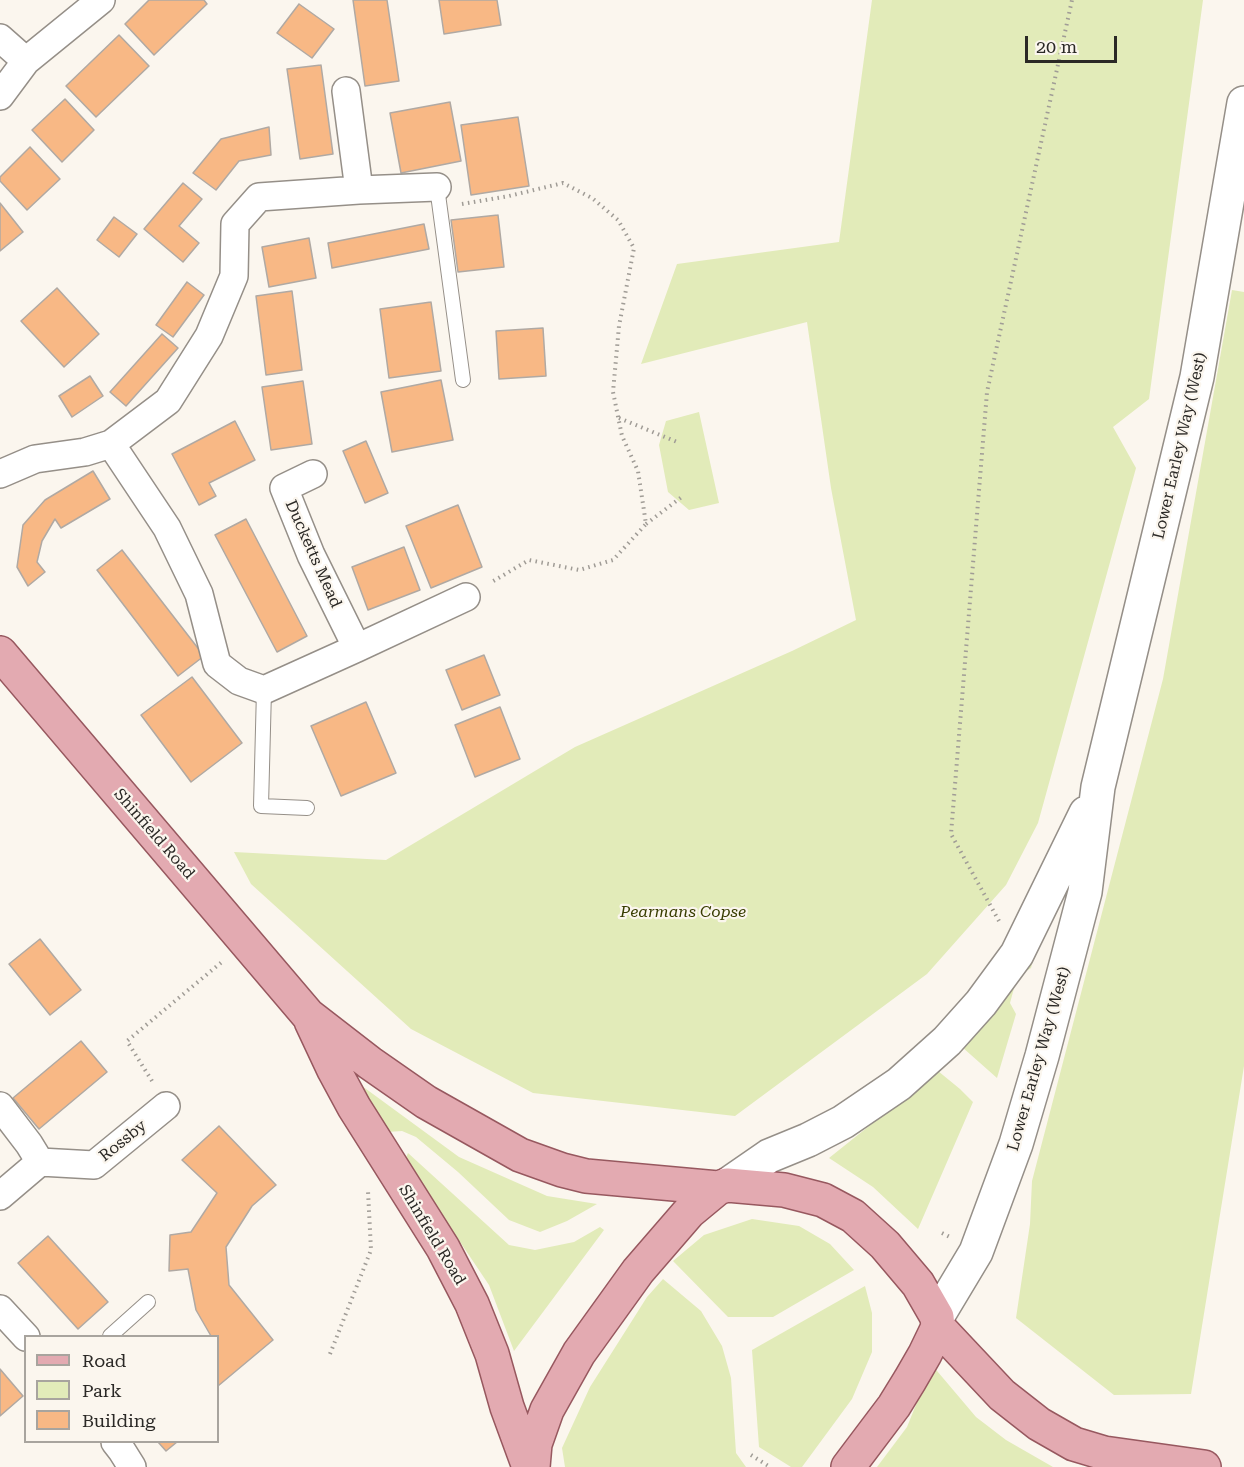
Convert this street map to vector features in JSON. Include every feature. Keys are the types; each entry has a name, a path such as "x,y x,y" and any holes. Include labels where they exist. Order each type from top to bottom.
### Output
{"main road":[{"name":"Lower Earley Way (West)","path":"937,1322 976,1252 1016,1144 1045,1045 1084,892 1098,787 1197,377 1244,103"},
{"name":"Shinfield Road","path":"0,653 308,1015 370,1063 426,1102 520,1155 585,1176 784,1190 823,1200 854,1216 885,1245 918,1284 937,1322 1002,1395 1039,1424 1074,1444 1104,1453 1204,1467"},
{"name":"Lower Earley Way (West)","path":"722,1186 769,1156 843,1122 899,1084 947,1041 981,1003 1017,954 1098,787"},
{"name":"Shinfield Road","path":"308,1015 354,1107 444,1248 472,1304 492,1354 507,1407 529,1467"},
{"path":"534,1467 536,1444 547,1410 579,1353 652,1254 689,1212 722,1186"},
{"path":"848,1467 894,1406 925,1354 937,1322"}],"street":[{"path":"0,96 26,61 100,0"},
{"path":"0,38 26,61"},
{"path":"346,91 359,190"},
{"path":"0,474 35,459 86,452 111,444 168,401 209,336 234,276 235,224 259,197 437,187"},
{"path":"111,444 172,537 199,594 217,664 238,681 264,690 466,597"},
{"name":"Ducketts Mead","path":"313,474 284,488 311,555 357,648"},
{"path":"0,1106 40,1162 0,1196"},
{"name":"Rossby","path":"40,1162 94,1165 166,1106"},
{"path":"0,1309 24,1335"},
{"path":"116,1443 132,1467"}],"lane":[{"path":"437,187 463,380"},
{"path":"264,690 261,806 307,808"},
{"path":"111,1335 147,1302"}],"path":[{"path":"1000,924 951,834 987,392 1072,0"},
{"path":"437,187 461,205 563,183 592,198 618,220 634,248 618,337 613,392 622,436 638,471 646,524"},
{"path":"618,418 677,441"},
{"path":"466,597 530,560 579,570 613,560 646,524 683,496"},
{"path":"166,1106 127,1041 226,959"},
{"path":"330,1354 371,1250 368,1180"},
{"path":"751,1455 770,1467"}],"green space":[{"name":"Pearmans Copse","path":"872,0 1203,0 1149,399 1113,427 1136,468 1038,823 1006,885 927,974 735,1116 533,1093 411,1029 251,884 234,852 386,860 575,747 792,651 856,620 831,488 807,322 641,364 677,264 839,242"},
{"path":"1232,290 1244,292 1244,1066 1191,1394 1114,1395 1016,1318 1030,1224 1032,1181 1163,679"},
{"path":"699,412 719,503 689,510 668,492 659,445 666,421"},
{"path":"1039,936 1031,968 1017,977 1010,1003 1016,1014 997,1078 962,1047"},
{"path":"938,1071 973,1102 918,1229 873,1187 829,1158"},
{"path":"347,1075 459,1157 547,1196 597,1204 567,1221 540,1232 509,1220 458,1172 416,1137 402,1131 387,1132"},
{"path":"408,1153 509,1245 535,1250 574,1242 600,1227 604,1230 514,1351 489,1285 405,1160"},
{"path":"752,1219 799,1226 830,1244 854,1270 773,1317 728,1317 673,1261 704,1235"},
{"path":"663,1279 701,1311 722,1346 731,1378 736,1453 746,1467 565,1467 562,1448 590,1387 647,1297"},
{"path":"865,1286 872,1313 872,1352 852,1399 802,1467 791,1467 759,1447 752,1350"},
{"path":"932,1365 976,1417 1006,1440 1053,1467 877,1467 907,1427"}],"building":[{"path":"149,0 204,0 207,4 154,55 125,24"},
{"path":"353,0 387,0 399,81 365,86"},
{"path":"439,0 497,0 501,25 444,34"},
{"path":"299,4 334,29 312,58 277,33"},
{"path":"119,35 149,66 96,117 66,86"},
{"path":"321,65 333,154 300,159 287,69"},
{"path":"65,99 94,130 62,162 32,130"},
{"path":"450,102 461,161 401,173 390,113"},
{"path":"518,117 529,186 471,195 461,125"},
{"path":"269,127 271,155 239,161 216,190 193,173 221,139"},
{"path":"30,147 60,179 27,210 0,181 0,177"},
{"path":"183,183 202,199 179,226 199,243 183,262 144,229"},
{"path":"0,203 23,232 0,251"},
{"path":"498,215 504,267 458,272 451,220"},
{"path":"114,217 137,234 119,257 97,240"},
{"path":"424,224 429,249 332,268 328,243"},
{"path":"309,238 316,278 269,287 262,247"},
{"path":"187,282 204,295 173,337 156,325"},
{"path":"57,288 99,334 64,367 21,321"},
{"path":"292,291 302,370 266,375 256,296"},
{"path":"431,302 441,371 389,378 380,309"},
{"path":"543,328 546,376 499,379 496,331"},
{"path":"162,334 178,348 126,406 110,392"},
{"path":"90,376 103,396 72,417 59,396"},
{"path":"441,380 453,440 392,452 381,392"},
{"path":"303,381 312,444 271,450 262,387"},
{"path":"235,421 255,460 209,483 216,496 199,505 172,454"},
{"path":"366,441 388,493 365,503 343,451"},
{"path":"93,471 110,499 61,528 55,519 42,541 37,562 45,572 28,586 17,567 23,525 45,500"},
{"path":"458,505 482,567 431,588 406,526"},
{"path":"246,519 307,636 277,652 215,535"},
{"path":"404,547 420,590 368,610 352,567"},
{"path":"122,550 204,656 178,676 97,570"},
{"path":"484,655 500,695 462,710 446,670"},
{"path":"192,677 242,743 191,782 141,715"},
{"path":"366,702 396,773 341,796 311,726"},
{"path":"500,707 520,759 475,777 455,725"},
{"path":"40,939 81,990 50,1015 9,964"},
{"path":"81,1041 107,1072 39,1129 13,1098"},
{"path":"219,1126 276,1185 252,1206 226,1247 229,1285 273,1340 219,1385 219,1335 210,1335 196,1310 188,1269 169,1271 170,1235 191,1232 217,1193 182,1160"},
{"path":"48,1236 108,1302 78,1329 18,1263"},
{"path":"0,1369 23,1396 0,1416"},
{"path":"159,1443 176,1443 166,1451"}]}
